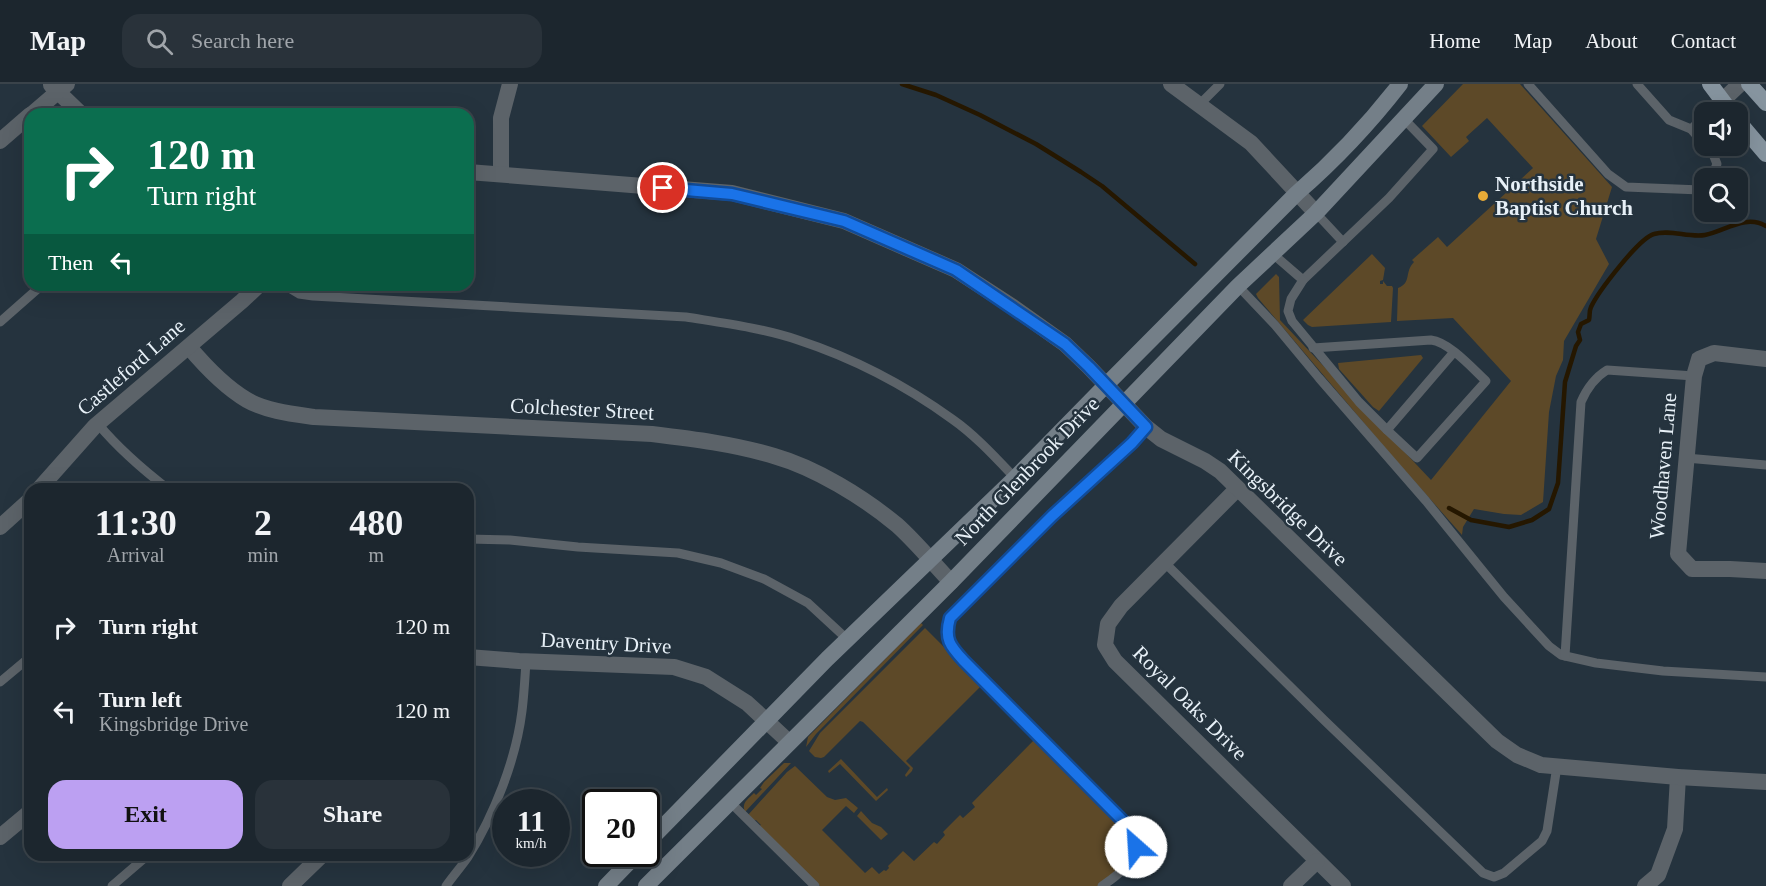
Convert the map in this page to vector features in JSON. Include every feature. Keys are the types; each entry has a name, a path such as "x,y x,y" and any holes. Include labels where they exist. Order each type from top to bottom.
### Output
{"main road":[{"name":"North Glenbrook Drive","path":"660,830 847,639 931,561 1297,193 1328,166 1381,109 1400,84"},
{"name":"North Glenbrook Drive","path":"646,886 951,582 1238,286 1316,213 1436,84"},
{"path":"1710,84 1718,102"},
{"path":"1749,84 1766,104"},
{"path":"1748,133 1766,154"},
{"path":"611,884 626,867"}],"street":[{"path":"501,174 501,118 510,84"},
{"path":"1171,84 1251,143 1316,213"},
{"path":"1726,102 1740,84"},
{"path":"38,108 59,86 76,108"},
{"path":"0,141 24,121"},
{"name":"Kingsbridge Drive","path":"474,172 732,194 844,221 956,270 1065,344 1146,427 1174,447 1205,461 1220,471 1497,741 1517,755 1541,765 1766,782"},
{"name":"Castleford Lane","path":"44,483 98,424 252,291"},
{"name":"Colchester Street","path":"189,347 210,371 248,400 282,412 314,417 652,434 705,440 775,456 817,473 874,507 898,527 951,582"},
{"name":"Woodhaven Lane","path":"1766,359 1714,353 1699,359 1694,376 1678,554 1692,569 1766,571"},
{"name":"Royal Oaks Drive","path":"1237,489 1121,606 1108,624 1105,645 1115,661 1343,886"},
{"path":"0,527 24,509"},
{"name":"Daventry Drive","path":"474,657 674,667 706,677 747,703 789,742"},
{"path":"1645,886 1658,874 1675,829 1678,777"},
{"path":"0,837 24,817"},
{"path":"290,886 316,861"},
{"path":"1292,886 1317,861"}],"lane":[{"path":"1199,105 1220,84"},
{"path":"1528,84 1608,174 1626,188 1694,190"},
{"path":"1637,84 1669,120 1694,132"},
{"path":"1313,348 1438,341 1486,381 1417,458 1359,402 1313,348 1287,311 1291,299 1303,280 1389,198 1433,149 1403,118"},
{"path":"1691,129 1694,126"},
{"path":"1316,213 1343,242"},
{"path":"1273,254 1303,280"},
{"path":"1238,286 1275,325 1549,646 1565,656 1596,663 1631,668 1766,677"},
{"path":"0,322 35,291"},
{"path":"294,291 312,296 686,317 796,339 837,354 887,377 953,419 1015,478"},
{"path":"1387,430 1454,352"},
{"path":"1565,656 1581,402 1587,389 1598,376 1607,370 1694,376"},
{"path":"98,424 113,442 161,483"},
{"path":"1102,886 1121,872 1131,860 1136,847 1132,830 954,651 946,631 950,618 1052,516 1132,443 1146,427"},
{"path":"1686,458 1766,465"},
{"path":"474,539 678,553 721,563 764,579 808,603 847,639"},
{"path":"1164,562 1483,873 1494,877 1504,873 1542,841 1547,831 1551,811 1557,766"},
{"path":"474,844 496,801 513,753 522,712 526,661"},
{"path":"0,682 24,662"},
{"path":"730,802 815,886"},
{"path":"112,886 141,861"},
{"path":"446,886 464,861"}],"shaded area":[{"path":"1463,84 1520,84 1612,187 1596,239 1609,264 1564,341 1563,360 1556,376 1549,412 1543,502 1521,515 1474,509 1463,527 1462,535 1392,456 1256,294 1276,274 1279,277 1280,320 1431,480 1511,381 1453,318 1397,321 1398,288 1407,280 1414,262 1412,260 1438,237 1447,247 1533,168 1487,118 1466,137 1469,141 1451,157 1422,126"},
{"path":"1372,254 1385,268 1380,284 1383,284 1383,281 1387,286 1393,288 1391,322 1312,327 1308,325 1303,320"},
{"path":"1421,355 1423,358 1379,411 1339,369 1338,363"},
{"path":"921,623 923,625 806,747 808,737"},
{"path":"925,628 982,685 906,761 913,768 912,771 906,777 910,768 860,721 824,757 815,757 809,751 820,733"},
{"path":"1036,738 1129,833 1130,851 1127,858 1118,870 1098,886 820,886 759,826 761,825 756,820 754,821 748,815 795,766 827,797 835,800 846,798 858,808 854,813 846,806 822,830 865,873 872,867 879,874 886,871 903,851 914,861 934,842 937,844 945,835 943,832 960,815 963,818 975,807 972,803"},
{"path":"841,759 877,797 887,788 888,790 876,801 840,764 829,773 828,771"},
{"path":"784,763 791,763 745,812 746,801 762,789 760,788 764,782"},
{"path":"861,811 872,823 881,827 888,834 881,840 857,816"}],"waterway":[{"path":"902,84 936,95 1036,144 1102,186 1195,264"},
{"path":"1449,508 1471,520 1509,527 1532,520 1549,509 1558,483 1565,382 1580,340 1578,332 1581,324 1589,320 1591,307 1602,290 1639,245 1647,238 1660,233 1699,236 1736,224 1751,222 1766,226"}],"place":[{"name":"Northside Baptist Church","path":"1483,196"}],"route":[{"path":"663,188 732,194 844,221 956,270 1065,344 1146,427 1132,443 1052,516 950,618 946,631 954,651 1132,830 1136,847"}]}
